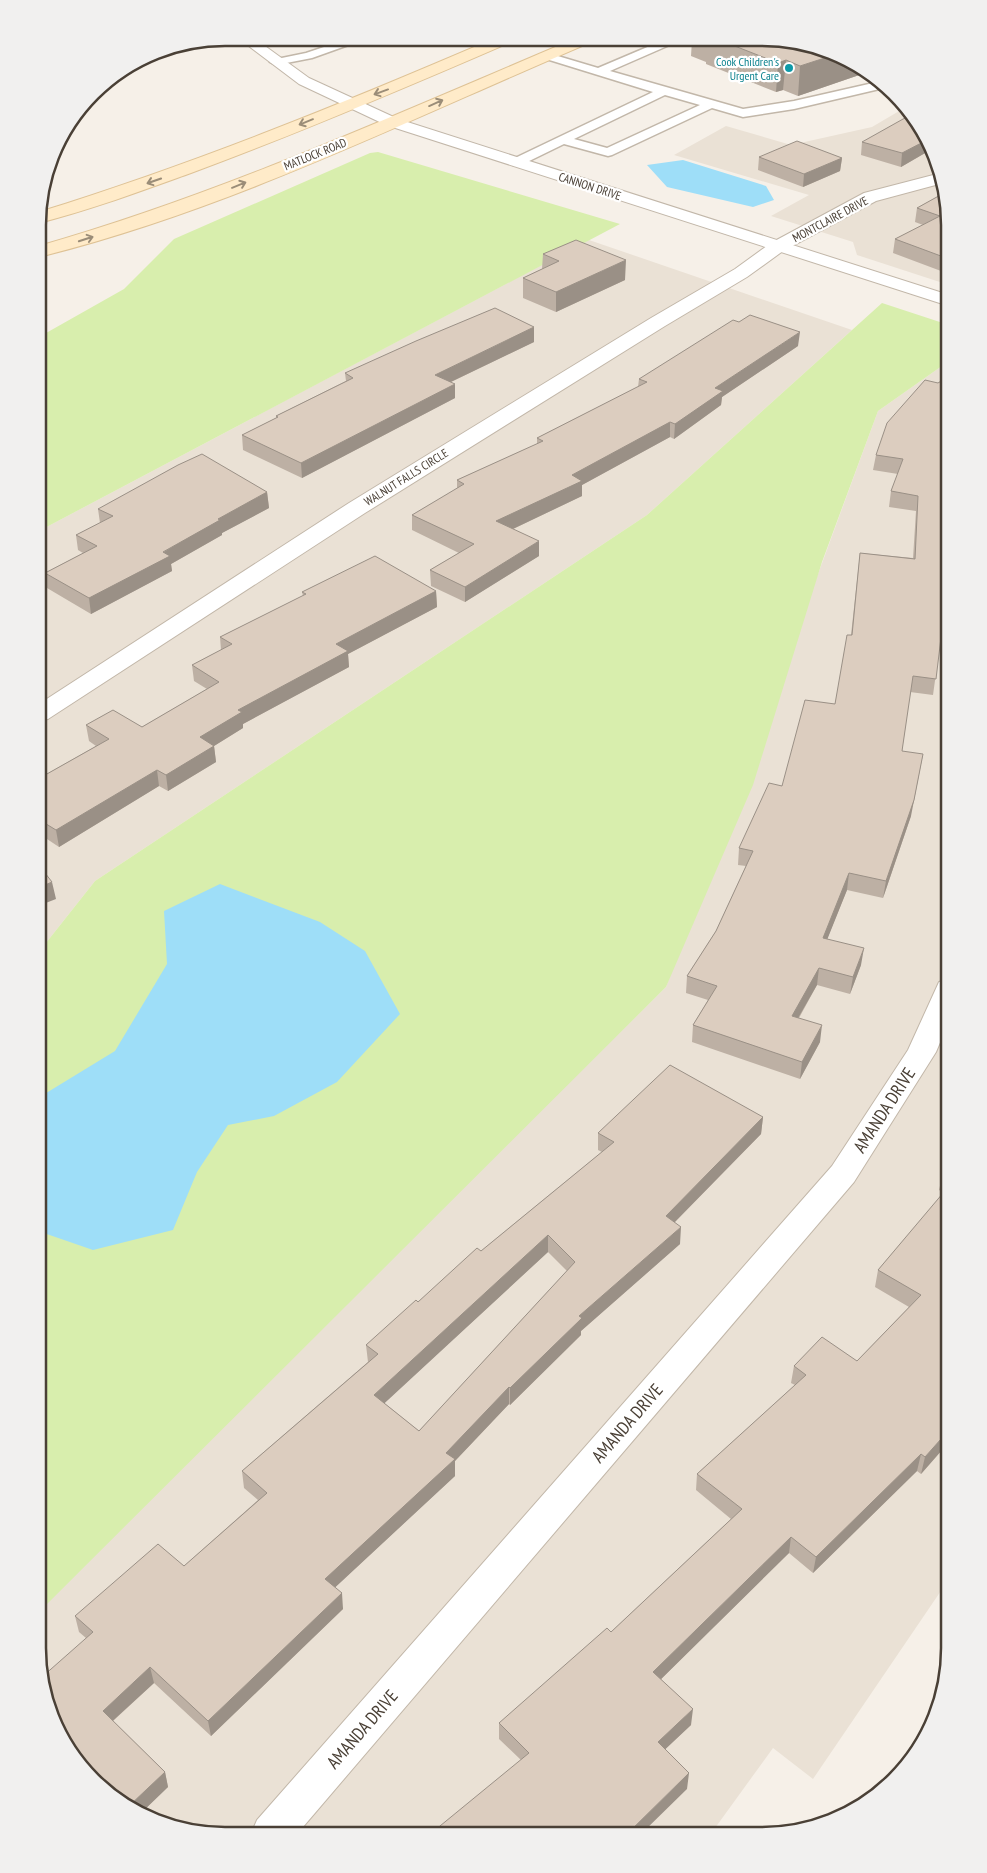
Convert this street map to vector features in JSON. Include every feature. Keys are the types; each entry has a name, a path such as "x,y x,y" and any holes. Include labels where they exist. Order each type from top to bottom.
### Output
{"main road":[{"path":"47,216 181,172 397,86 489,46"},
{"name":"MATLOCK ROAD","path":"46,250 165,214 392,122 569,46"}],"street":[{"name":"CANNON DRIVE","path":"257,47 304,81 392,122 941,298"},
{"name":"MONTCLAIRE DRIVE","path":"778,247 870,197 935,180"},
{"name":"WALNUT FALLS CIRCLE","path":"46,705 357,508 658,322 742,273 778,247"},
{"name":"AMANDA DRIVE","path":"277,1827 843,1174 921,1052 941,1007"}],"lane":[{"path":"600,71 657,46"},
{"path":"276,62 308,56 336,47"},
{"path":"547,56 743,113 794,105 875,87"},
{"path":"517,162 664,91"},
{"path":"563,140 608,152 711,104"}],"shaded area":[{"path":"899,111 917,136 927,157 935,179 939,202 941,282 857,255 853,242 771,216 809,195 674,155 726,126 791,145 872,127"},
{"path":"589,240 852,330 647,515 95,881 46,943 46,527"},
{"path":"941,367 941,1591 813,1779 773,1748 716,1827 225,1827 179,1821 136,1803 116,1790 83,1757 70,1737 60,1716 52,1694 48,1671 46,1598 666,987 878,411"}],"green space":[{"path":"378,152 620,224 46,527 46,333 124,289 174,239 370,153"},
{"path":"882,303 941,322 941,367 878,411 822,562 753,785 666,987 46,1605 46,943 95,881 647,515"}],"water":[{"path":"683,160 766,186 774,200 753,207 667,187 647,165"},
{"path":"220,884 320,922 365,951 400,1014 337,1082 274,1116 228,1125 197,1172 173,1230 93,1250 46,1234 46,1093 115,1051 167,964 164,911"}],"building":[{"path":"735,46 785,48 808,52 825,58 800,66 786,60 778,63"},
{"path":"905,118 921,143 902,153 862,142"},
{"path":"797,141 842,158 804,174 759,157"},
{"path":"938,196 941,225 941,256 895,239 940,216 917,208"},
{"path":"576,240 626,260 556,292 523,278 559,261 543,254"},
{"path":"495,308 534,327 435,375 455,384 301,463 242,435 353,378 345,373"},
{"path":"750,315 800,332 715,388 723,391 675,424 670,422 572,475 582,481 496,521 539,541 465,587 430,570 474,544 412,515 464,484 457,480 543,441 537,438 647,382 639,379 733,320 739,322"},
{"path":"925,380 938,383 941,381 941,638 936,679 913,676 902,751 923,754 914,800 886,881 849,873 823,938 864,948 853,977 819,968 792,1016 822,1025 802,1062 693,1025 717,986 687,976 716,931 753,851 739,848 769,783 782,786 805,700 835,704 847,635 852,635 860,553 915,559 918,496 891,491 903,459 876,455 887,423"},
{"path":"202,454 267,492 163,552 170,556 89,598 46,574 97,546 76,535 113,516 98,509"},
{"path":"375,556 436,591 336,644 348,651 238,710 242,712 200,737 214,746 166,775 157,770 56,830 46,824 46,774 109,739 86,725 113,710 142,727 219,682 192,665 232,644 220,637 306,594 302,592"},
{"path":"46,874 52,882 46,885"},
{"path":"670,1065 763,1117 666,1216 681,1227 579,1316 582,1318 509,1387 446,1453 455,1459 325,1579 342,1593 208,1721 150,1667 103,1711 165,1772 134,1802 116,1790 91,1766 76,1747 60,1716 52,1694 48,1672 93,1632 75,1616 158,1544 184,1566 267,1493 242,1471 378,1354 366,1345 416,1300 418,1302 477,1248 481,1251 614,1142 598,1133","holes":["548,1235 575,1262 419,1431 374,1395"]},
{"path":"941,1195 941,1439 925,1457 921,1454 816,1557 791,1537 653,1672 693,1709 658,1742 689,1773 634,1827 439,1827 529,1753 499,1723 607,1628 611,1632 742,1509 697,1474 806,1375 794,1366 822,1337 857,1361 921,1295 878,1270"}],"place":[{"name":"Cook Children's Urgent Care","path":"789,68"}]}
